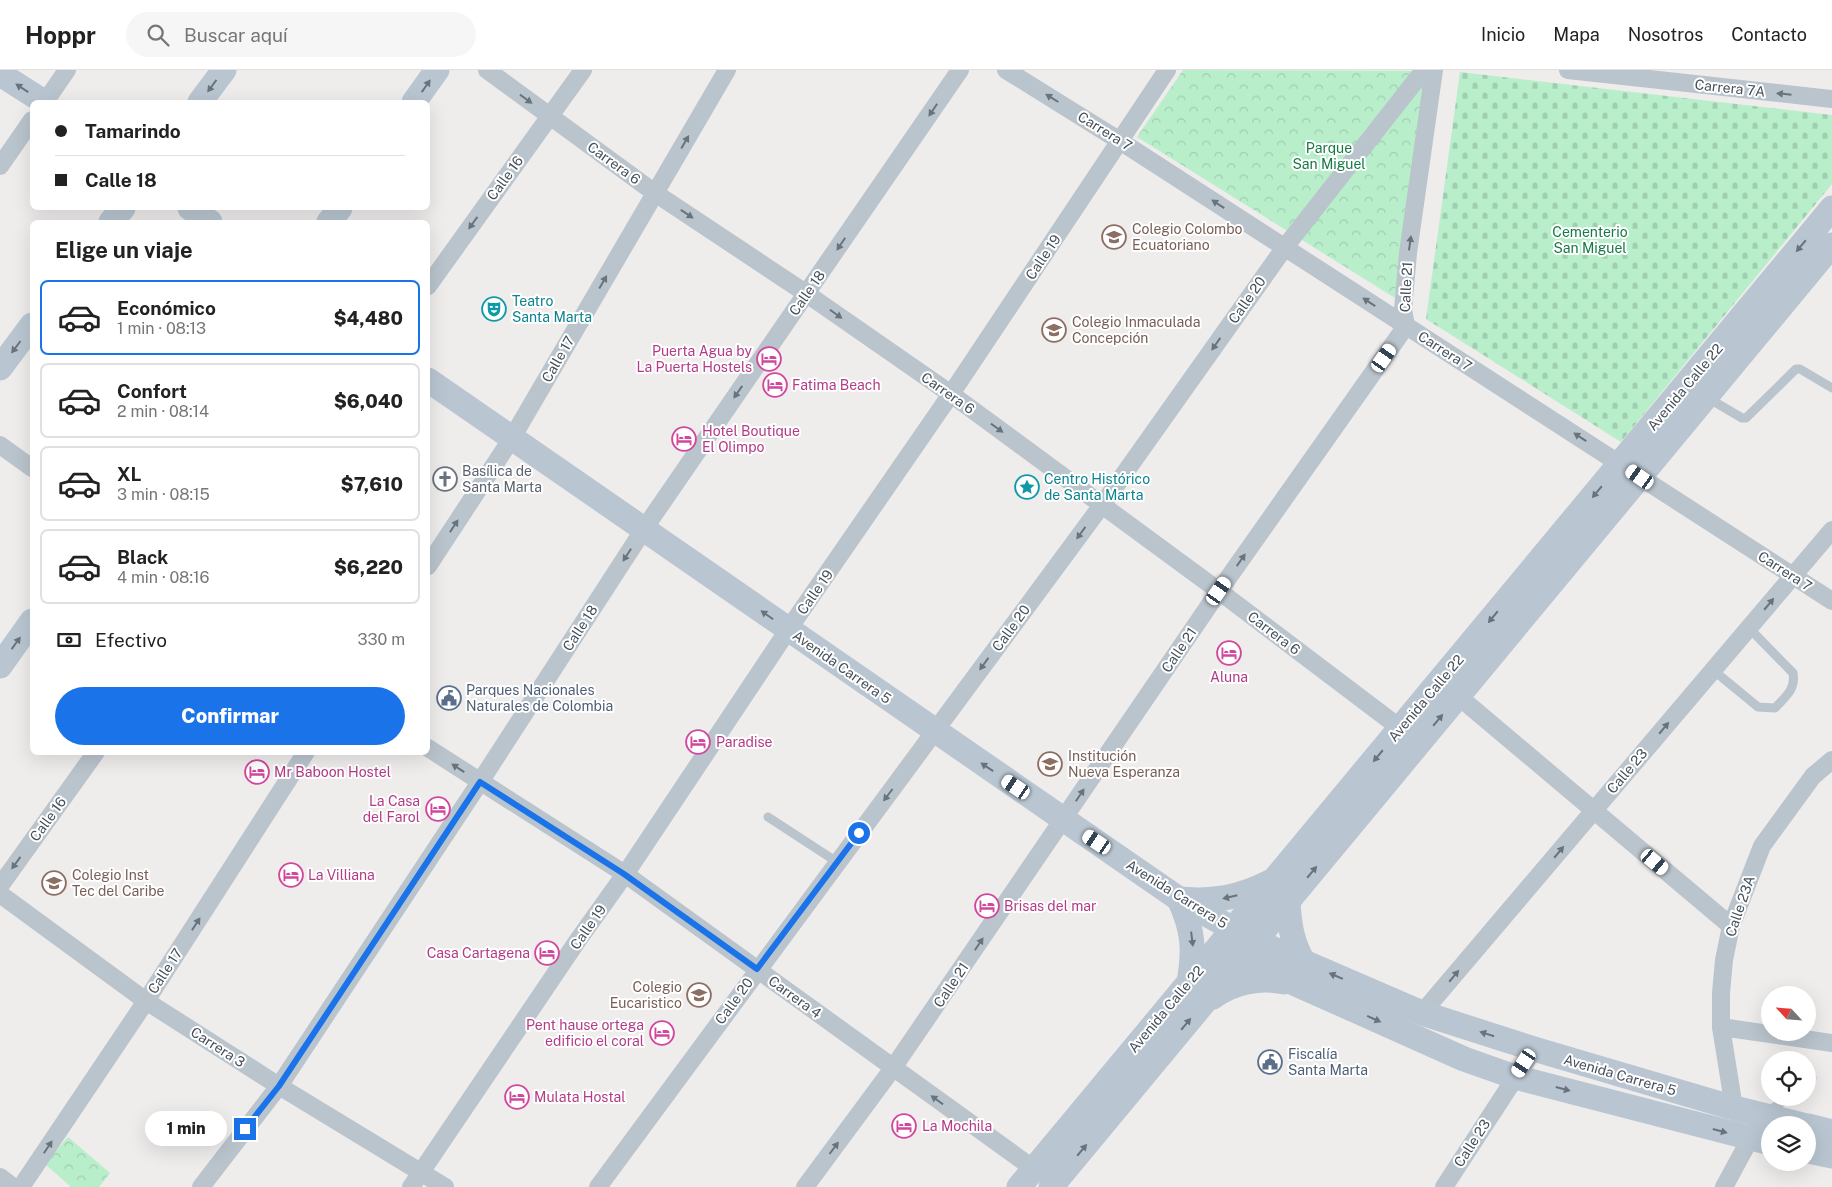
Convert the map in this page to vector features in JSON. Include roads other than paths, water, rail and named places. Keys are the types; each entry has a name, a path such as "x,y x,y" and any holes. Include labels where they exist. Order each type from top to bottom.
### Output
{"main road":[{"path":"202,100 224,70"},
{"path":"415,100 437,70"},
{"path":"0,74 41,100"},
{"name":"Avenida Calle 22","path":"1047,1182 1203,1004 1458,696 1832,208"},
{"path":"113,220 121,210"},
{"path":"193,210 207,220"},
{"path":"331,220 338,210"},
{"name":"Avenida Calle 22","path":"1047,1182 1190,982 1400,728 1630,470 1706,397 1832,245"},
{"path":"0,368 30,328"},
{"name":"Avenida Carrera 5","path":"430,381 935,732 1179,898 1226,937 1464,1059 1516,1077 1760,1141"},
{"path":"0,666 30,624"},
{"path":"1179,898 1204,901 1229,898 1253,890 1275,878"},
{"path":"1179,898 1188,918 1193,939 1190,982"},
{"path":"1203,1004 1237,984 1257,980 1277,980 1300,974 1292,940 1288,900"},
{"name":"Avenida Carrera 5","path":"1300,974 1534,1049 1762,1116"},
{"path":"1816,1128 1832,1132"},
{"path":"1816,1153 1832,1156"}],"street":[{"path":"45,100 67,70"},
{"name":"Carrera 6","path":"487,70 655,193 807,294 952,394 1219,591 1400,728"},
{"name":"Calle 16","path":"430,283 583,70"},
{"name":"Calle 17","path":"430,563 512,438 727,70"},
{"name":"Calle 18","path":"201,1187 279,1086 644,529 960,70"},
{"name":"Carrera 7","path":"1006,70 1285,247 1832,601"},
{"name":"Calle 19","path":"411,1187 788,630 952,394 1167,70"},
{"name":"Calle 20","path":"598,1187 757,969 1102,505 1285,247 1424,70"},
{"name":"Calle 21","path":"805,1187 893,1068 1219,591 1406,326 1403,310 1408,252 1434,70"},
{"name":"Carrera 7A","path":"1568,70 1832,99"},
{"path":"0,166 30,123"},
{"path":"0,445 30,467"},
{"name":"Calle 23","path":"1422,1013 1832,530"},
{"path":"1458,696 1731,926"},
{"name":"Carrera 4","path":"430,749 624,874 893,1068 1047,1182"},
{"name":"Calle 16","path":"0,886 94,755"},
{"name":"Calle 17","path":"20,1187 146,1001 304,755"},
{"name":"Calle 23A","path":"1734,1108 1721,1027 1721,993 1724,960 1731,926 1762,846 1813,776 1832,760"},
{"name":"Carrera 3","path":"0,894 146,1001 279,1086 446,1187"},
{"path":"1721,1027 1832,1043"},
{"name":"Calle 23","path":"1444,1187 1534,1049"},
{"path":"1724,1187 1760,1141 1761,1128"},
{"path":"0,1177 13,1187"}],"lane":[{"path":"1706,397 1742,418 1746,418 1796,369 1832,388"},
{"path":"1714,670 1758,707 1766,709 1774,708 1793,688 1793,673 1749,628"},
{"path":"768,817 837,862"},
{"path":"1762,1116 1777,1106"}],"place":[{"name":"Colegio Colombo Ecuatoriano","path":"1114,237"},
{"name":"Teatro Santa Marta","path":"494,309"},
{"name":"Colegio Inmaculada Concepción","path":"1054,330"},
{"name":"Puerta Agua by La Puerta Hostels","path":"769,359"},
{"name":"Fatima Beach","path":"775,385"},
{"name":"Hotel Boutique El Olimpo","path":"684,439"},
{"name":"Basílica de Santa Marta","path":"445,479"},
{"name":"Centro Histórico de Santa Marta","path":"1027,487"},
{"name":"Aluna","path":"1229,653"},
{"name":"Parques Nacionales Naturales de Colombia","path":"449,698"},
{"name":"Paradise","path":"698,742"},
{"name":"Institución Nueva Esperanza","path":"1050,764"},
{"name":"Mr Baboon Hostel","path":"257,772"},
{"name":"La Casa del Farol","path":"438,809"},
{"name":"La Villiana","path":"291,875"},
{"name":"Colegio Inst Tec del Caribe","path":"54,883"},
{"name":"Brisas del mar","path":"987,906"},
{"name":"Casa Cartagena","path":"547,953"},
{"name":"Colegio Eucaristico","path":"699,995"},
{"name":"Pent hause ortega edificio el coral","path":"662,1033"},
{"name":"Fiscalía Santa Marta","path":"1270,1062"},
{"name":"Mulata Hostal","path":"517,1097"},
{"name":"La Mochila","path":"904,1126"}],"park label":[{"name":"Parque San Miguel","path":"1329,156"},
{"name":"Cementerio San Miguel","path":"1590,240"}]}
